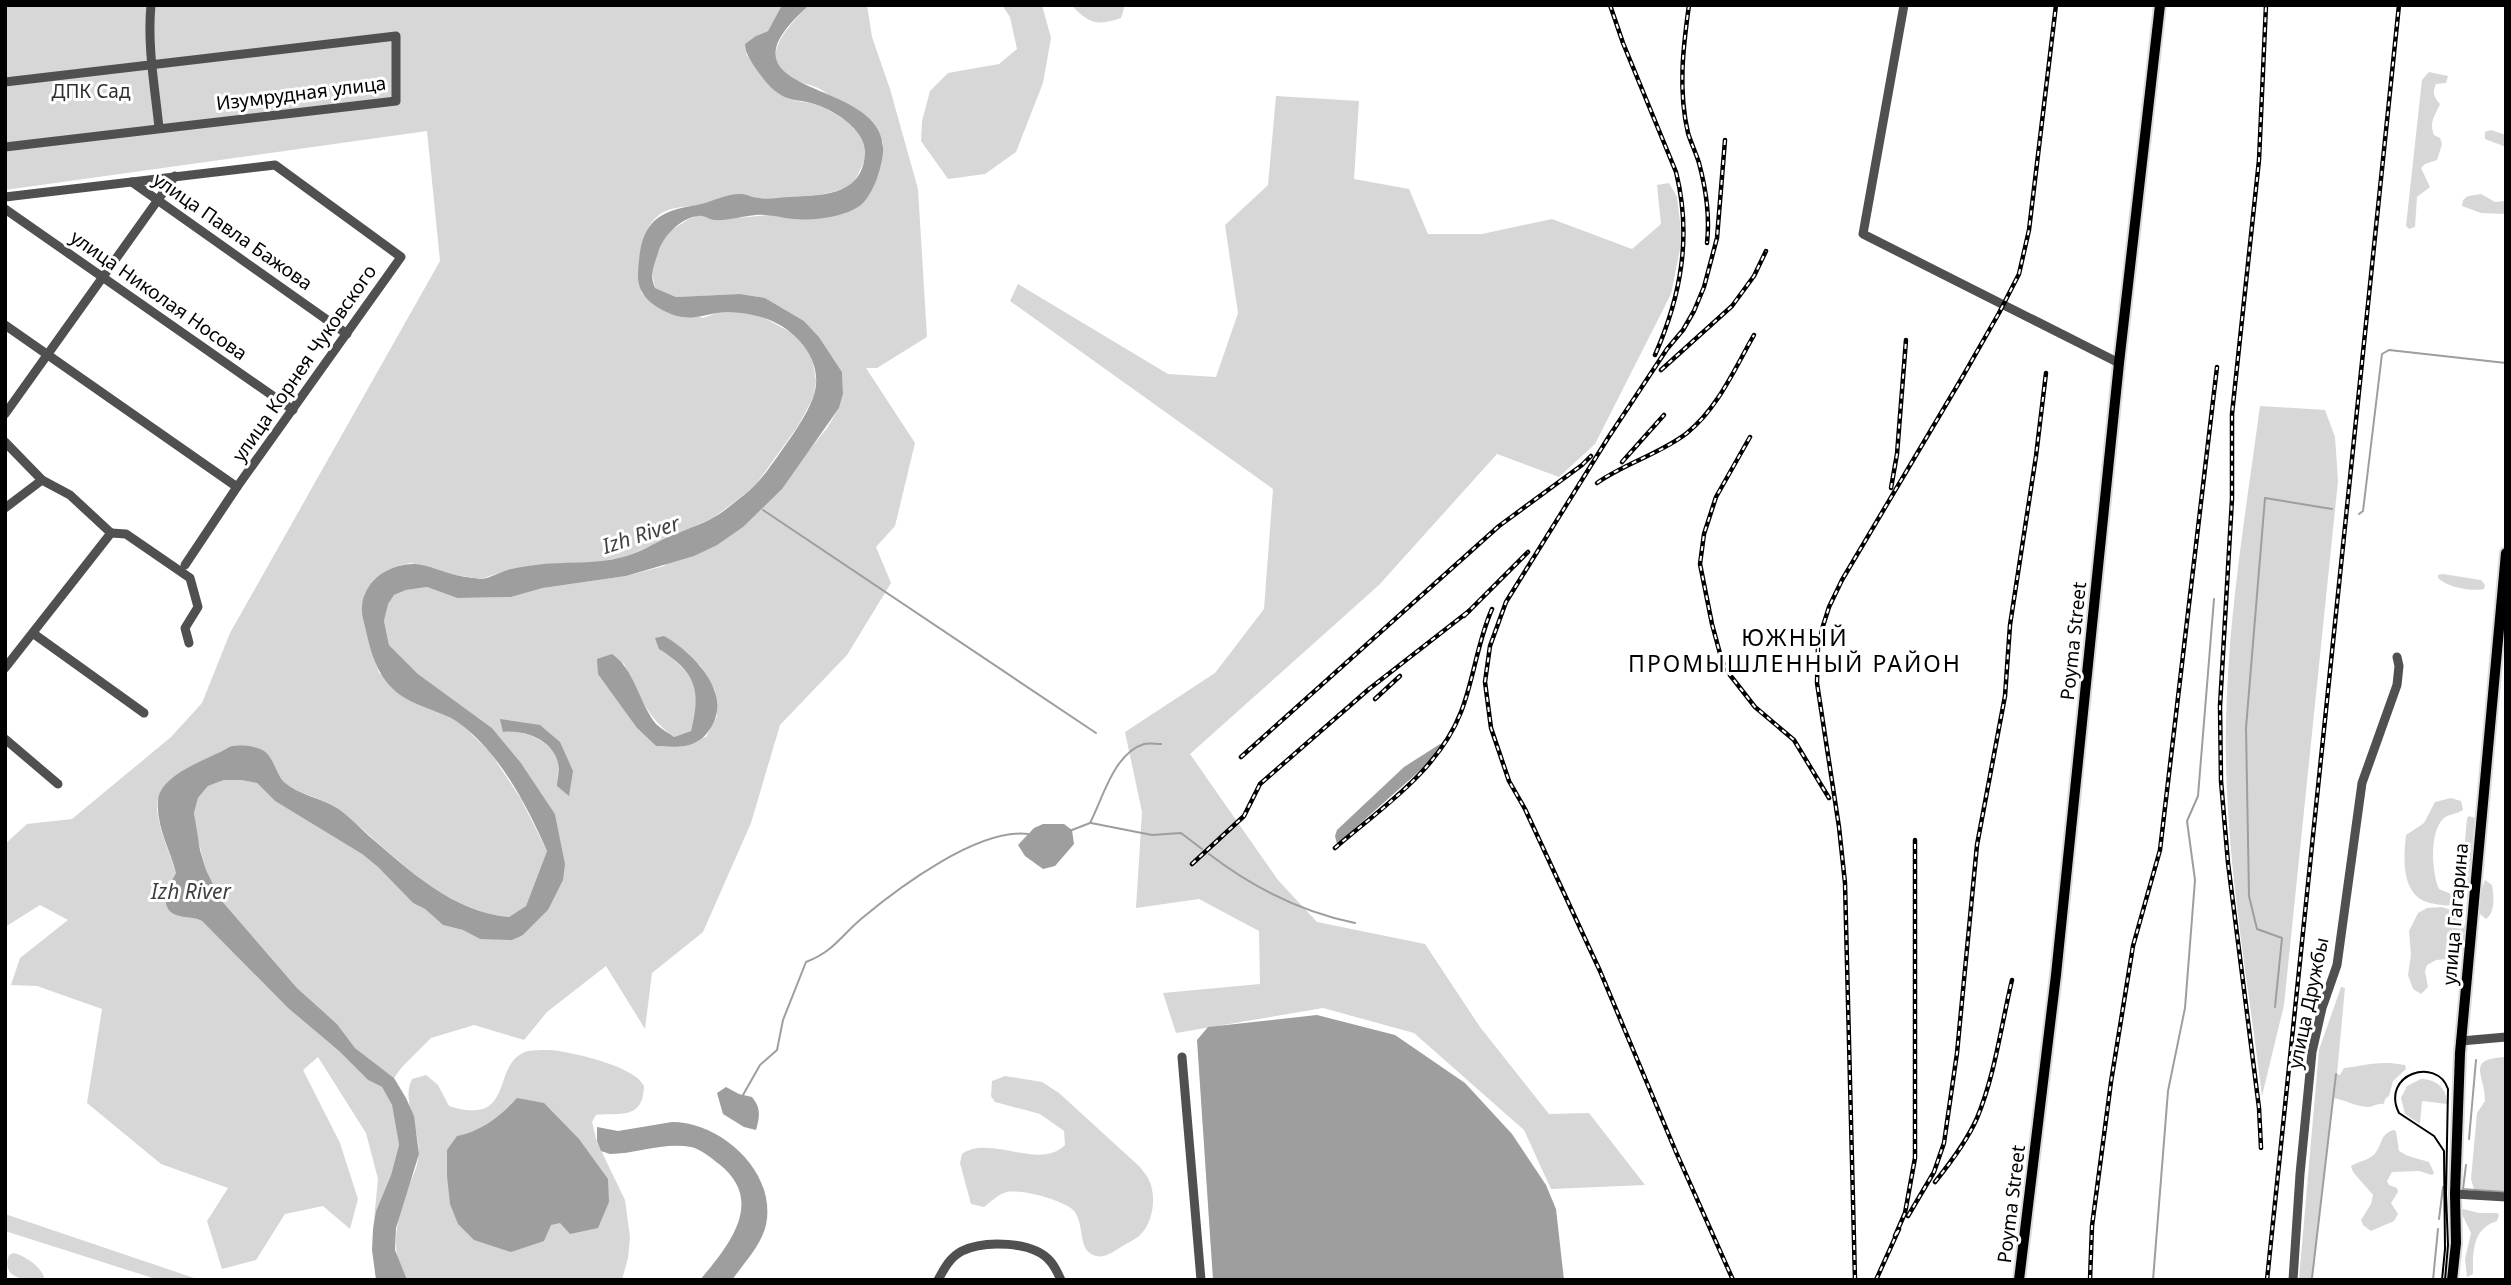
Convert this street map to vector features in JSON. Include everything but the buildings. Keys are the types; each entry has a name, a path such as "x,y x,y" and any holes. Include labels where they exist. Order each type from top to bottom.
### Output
{"main road":[{"name":"Poyma Street","path":"2019,1280 2056,975 2119,363 2160,5"},
{"name":"улица Гагарина","path":"2452,1280 2456,1243 2455,1194 2461,1041 2503,618 2506,553"}],"street":[{"path":"151,5 152,64 159,128"},
{"path":"1904,5 1863,234 2119,363"},
{"name":"Изумрудная улица","path":"5,82 396,36 396,101 5,147"},
{"name":"улица Корнея Чуковского","path":"5,197 275,165 401,257 237,487 185,565"},
{"path":"5,414 175,176"},
{"name":"улица Павла Бажова","path":"132,181 347,334"},
{"name":"улица Николая Носова","path":"5,209 293,410"},
{"path":"5,325 237,487"},
{"path":"5,442 42,480 70,495 111,533 126,534 190,578 198,607 185,628 189,643"},
{"path":"5,508 42,480"},
{"path":"5,668 111,533"},
{"path":"34,634 144,713"},
{"name":"улица Дружбы","path":"2293,1280 2312,1052 2322,1008 2337,964 2362,783 2398,685 2397,657"},
{"path":"5,739 58,784"},
{"path":"2461,1041 2506,1037"},
{"path":"1182,1057 1201,1280"},
{"path":"2455,1194 2506,1197"},
{"path":"938,1280 947,1264 961,1251 983,1245 1008,1244 1039,1252 1050,1261 1061,1280"}],"green space":[{"name":"ДПК Сад","path":"5,5 782,5 768,31 756,36 746,54 776,90 790,99 823,107 839,116 860,132 866,144 864,161 858,175 852,184 842,189 820,195 781,199 761,199 744,194 700,205 674,208 659,215 652,222 643,241 639,263 642,294 703,318 717,313 736,312 761,316 799,337 809,352 816,381 814,396 798,426 754,487 713,518 625,557 596,562 534,565 481,579 449,574 411,563 401,565 375,579 365,593 362,608 379,673 461,724 490,752 521,799 547,851 526,906 509,917 489,914 433,888 337,808 284,782 269,758 257,748 244,745 230,747 184,770 163,788 157,804 158,814 176,873 167,887 167,908 202,921 288,1008 339,1051 368,1080 382,1087 392,1105 399,1145 391,1175 376,1211 373,1229 378,1179 366,1133 318,1057 303,1070 340,1143 358,1199 350,1229 323,1206 285,1214 256,1260 222,1269 207,1221 228,1188 161,1164 87,1103 102,1009 37,986 11,985 20,958 68,920 40,905 5,927 5,844 27,824 72,819 171,737 202,703 230,633 440,261 427,131 5,190"},
{"path":"809,5 867,5 872,37 890,89 918,189 927,337 877,368 866,368 915,443 895,526 876,547 891,583 847,655 780,725 751,823 703,932 652,973 645,1029 606,966 547,1012 524,1040 474,1025 431,1038 394,1078 355,1048 337,1024 297,988 221,900 206,870 196,832 194,813 198,798 208,786 224,780 257,783 275,801 362,854 413,903 425,909 443,925 463,930 480,939 523,935 548,910 562,850 555,814 521,763 492,728 418,674 389,645 384,621 387,604 394,595 427,587 457,598 511,597 543,588 626,576 664,566 806,454 827,428 839,408 843,394 842,372 819,337 804,321 765,298 740,294 676,297 655,288 651,266 661,241 689,219 701,215 713,220 770,215 795,219 846,212 878,176 883,142 827,94 789,77 780,69 776,50 780,40","holes":["659,649 700,665 715,690 717,716 706,737 656,746 637,728 622,706 623,662 644,704 665,730 674,737 691,731 698,705 694,685 679,665","514,730 560,742 558,765 556,756 547,745 535,737"]},
{"path":"1002,5 1042,5 1051,38 1043,83 1016,152 985,174 948,179 921,141 922,121 930,91 948,73 999,64 1017,49 1010,17"},
{"path":"1071,5 1125,5 1121,18 1094,22"},
{"path":"2429,72 2448,76 2446,83 2436,84 2434,90 2440,104 2432,126 2434,135 2440,138 2442,144 2437,160 2421,168 2430,187 2417,197 2415,227 2409,229 2406,226 2422,80"},
{"path":"1276,96 1359,101 1354,179 1409,189 1428,234 1482,234 1552,219 1632,249 1661,224 1657,185 1669,183 1677,197 1682,239 1671,294 1595,444 1559,477 1497,454 1379,585 1190,754 1278,880 1317,922 1425,944 1480,1027 1549,1114 1589,1113 1645,1185 1551,1189 1524,1130 1414,1033 1323,1008 1176,1033 1163,993 1260,984 1259,931 1199,899 1136,908 1142,812 1125,732 1215,673 1264,609 1273,489 1010,301 1018,284 1168,374 1216,377 1238,313 1225,225 1268,185"},
{"path":"2491,130 2506,135 2506,147 2485,139 2485,132"},
{"path":"2481,194 2495,202 2506,201 2506,214 2481,213 2462,206 2463,200 2468,196"},
{"path":"2260,406 2325,410 2335,437 2338,481 2284,1005 2262,1096 2237,909 2226,769 2230,643"},
{"path":"2438,575 2481,580 2485,585 2484,589 2453,586 2438,578"},
{"path":"2451,798 2461,801 2463,810 2445,817 2439,825 2435,834 2433,864 2439,889 2461,898 2462,901 2446,906 2424,901 2410,887 2405,867 2405,845 2406,835 2424,823 2435,802"},
{"path":"2467,818 2475,818 2469,878 2468,884 2461,885"},
{"path":"2485,880 2492,885 2493,899 2491,913 2486,919 2480,914 2479,896"},
{"path":"2441,907 2457,914 2462,920 2465,926 2465,942 2457,958 2436,960 2427,965 2425,971 2428,987 2421,994 2413,989 2408,975 2411,955 2409,931 2418,913 2427,908"},
{"path":"2341,987 2345,988 2337,1074 2340,1075 2344,1068 2381,1063 2405,1065 2406,1069 2393,1081 2384,1104 2367,1107 2333,1098 2312,1278 2299,1279 2319,1050"},
{"path":"550,1050 616,1066 629,1072 644,1086 643,1097 634,1110 621,1114 596,1115 592,1122 597,1142 625,1200 630,1237 622,1280 407,1280 397,1257 396,1233 418,1159 419,1148 409,1098 412,1079 426,1075 438,1085 449,1106 471,1110 485,1108 494,1101 516,1057 528,1051"},
{"path":"2506,1057 2506,1195 2475,1193 2471,1179 2477,1113 2485,1101 2481,1065 2493,1058"},
{"path":"1005,1076 1042,1082 1059,1093 1140,1167 1149,1180 1153,1202 1148,1225 1139,1236 1109,1254 1096,1256 1086,1249 1077,1216 1068,1206 1051,1199 1013,1192 1001,1194 984,1207 971,1204 960,1163 962,1154 973,1149 986,1148 1042,1155 1055,1152 1065,1145 1064,1131 1040,1114 995,1102 991,1096 992,1081"},
{"path":"2421,1079 2440,1086 2445,1093 2447,1104 2422,1101 2420,1124 2405,1114 2401,1098 2407,1086"},
{"path":"2393,1130 2396,1131 2399,1151 2429,1162 2434,1173 2392,1172 2387,1181 2389,1185 2397,1188 2398,1192 2391,1203 2398,1214 2394,1221 2371,1231 2361,1220 2373,1195 2351,1166 2374,1155 2384,1137"},
{"path":"2463,1209 2499,1215 2497,1221 2478,1235 2474,1249 2473,1274 2467,1277 2465,1259 2471,1233 2461,1212"},
{"path":"5,1214 200,1280 159,1280 5,1231"},
{"path":"14,1253 33,1263 45,1280 24,1279 12,1274 7,1264 9,1255"}],"water":[{"name":"Izh River","path":"782,5 809,5 792,22 778,42 776,60 786,73 866,115 879,131 883,153 874,185 868,197 858,207 831,217 801,219 761,215 712,220 701,216 692,217 673,229 660,247 652,278 655,288 676,297 740,294 765,298 804,321 819,337 842,372 843,394 839,408 782,489 743,527 717,545 694,556 626,576 543,588 511,597 457,598 427,587 394,595 388,604 384,621 389,645 418,674 492,728 521,763 555,814 565,864 563,880 548,910 523,935 512,940 480,939 463,930 443,925 425,909 413,903 362,854 275,801 257,783 224,780 208,786 198,798 194,813 200,850 206,870 221,900 297,988 337,1024 355,1048 394,1078 414,1116 419,1154 396,1228 395,1250 407,1280 376,1280 372,1250 376,1211 391,1175 399,1145 392,1105 382,1087 368,1080 339,1051 288,1008 202,921 180,916 168,909 167,891 176,873 159,820 160,792 182,771 229,747 240,745 257,748 267,754 284,782 337,808 433,888 489,914 509,917 526,906 547,851 531,817 512,783 477,738 456,721 405,698 389,685 374,660 362,613 362,602 377,577 405,565 423,565 481,579 523,567 601,561 628,556 720,514 754,486 780,453 813,398 815,370 804,346 783,327 757,316 727,312 689,318 664,311 652,304 643,294 638,274 645,233 669,212 737,194 767,199 827,194 848,186 857,178 865,154 861,137 855,129 829,110 777,92 769,86 748,56 745,44 768,31"},
{"path":"664,636 686,651 696,662 713,686 717,698 717,711 711,728 700,739 685,746 656,746 637,728 598,674 597,659 612,654 632,678 656,724 674,737 691,731 696,704 693,683 681,666 659,649 655,638"},
{"path":"500,719 540,725 560,742 573,771 569,796 557,786 559,766 550,748 528,734 503,732"},
{"path":"1442,745 1433,759 1337,844 1337,830 1404,767"},
{"path":"1043,824 1064,824 1072,830 1074,844 1055,866 1043,869 1025,856 1018,845 1034,828"},
{"path":"1317,1015 1395,1035 1465,1083 1512,1134 1546,1185 1556,1209 1564,1280 1213,1280 1197,1040 1208,1027"},
{"path":"726,1087 752,1097 755,1101 759,1112 756,1130 744,1127 723,1114 717,1093"},
{"path":"517,1098 544,1103 579,1139 608,1179 609,1202 598,1228 570,1234 560,1223 551,1225 544,1241 511,1252 474,1240 458,1224 450,1204 447,1150 457,1136 490,1122"},
{"path":"672,1122 691,1124 726,1141 742,1154 763,1187 767,1205 764,1233 732,1280 700,1280 722,1252 738,1223 740,1193 733,1178 719,1164 691,1147 671,1146 610,1154 601,1151 597,1141 597,1127 618,1131"}],"waterway":[{"path":"2359,514 2363,511 2382,354 2389,350 2506,363"},
{"path":"2275,1007 2282,938 2257,929 2249,896 2246,728 2265,498 2332,509"},
{"path":"763,510 1096,733"},
{"path":"2153,1280 2168,1091 2185,1008 2195,880 2187,821 2198,796 2214,599"},
{"path":"1072,830 1090,823 1117,766 1125,757 1144,744 1161,744"},
{"path":"1091,823 1152,835 1181,833 1202,849"},
{"path":"743,1095 760,1065 777,1050 783,1020 806,962 830,948 877,906 940,863 986,840 1028,834"},
{"path":"1209,854 1278,897 1355,923"},
{"path":"2469,1139 2476,1060"},
{"path":"2312,1278 2336,1074"},
{"path":"2463,1189 2466,1165"},
{"path":"2439,1219 2443,1187"},
{"path":"2461,1189 2506,1192"},
{"path":"2433,1280 2438,1229"}],"tram line":[{"path":"2442,1280 2445,1249 2444,1151 2434,1136 2399,1113 2395,1099 2397,1088 2403,1080 2412,1074 2423,1072 2433,1073 2442,1079 2448,1089 2448,1245 2445,1280"}],"railway":[{"path":"1610,5 1676,172 1681,196 1681,265 1672,311 1655,355"},
{"path":"1689,5 1683,53 1683,101 1688,133 1699,163 1705,193 1707,243"},
{"path":"1855,1280 1845,883 1817,683 1818,646 1829,607 1842,580 1963,376 2019,274 2029,230 2056,5"},
{"path":"2261,1148 2259,1108 2228,863 2221,781 2220,706 2232,499 2232,414 2259,160 2266,5"},
{"path":"2267,1280 2399,5"},
{"path":"1725,140 1717,238 1704,287 1694,311 1608,438 1506,602 1490,646 1485,682 1491,728 1509,781 1525,809 1600,971 1733,1280"},
{"path":"1661,370 1732,306 1754,276 1766,251"},
{"path":"1597,483 1677,440 1698,423 1725,387 1754,335"},
{"path":"1891,488 1897,454 1906,340"},
{"path":"2090,1280 2092,1226 2133,946 2160,850 2217,367"},
{"path":"1908,1216 1934,1172 1944,1143 1957,1053 1977,845 2005,696 2010,625 2046,373"},
{"path":"1622,462 1664,415"},
{"path":"1750,437 1716,497 1704,534 1700,564 1712,624 1722,661 1730,675 1755,707 1794,740 1829,798"},
{"path":"1241,757 1499,526 1591,456"},
{"path":"1464,616 1528,552"},
{"path":"1335,848 1407,787 1438,753 1461,712 1492,609"},
{"path":"1192,864 1244,816 1260,784 1369,689 1469,611"},
{"path":"1375,699 1400,676"},
{"path":"1895,1236 1905,1213 1915,1158 1915,840"},
{"path":"1935,1182 1964,1143 1977,1118 1993,1068 2012,980"},
{"path":"1876,1280 1899,1229"}],"district":[{"name":"ЮЖНЫЙ ПРОМЫШЛЕННЫЙ РАЙОН","path":"1795,651"}]}
